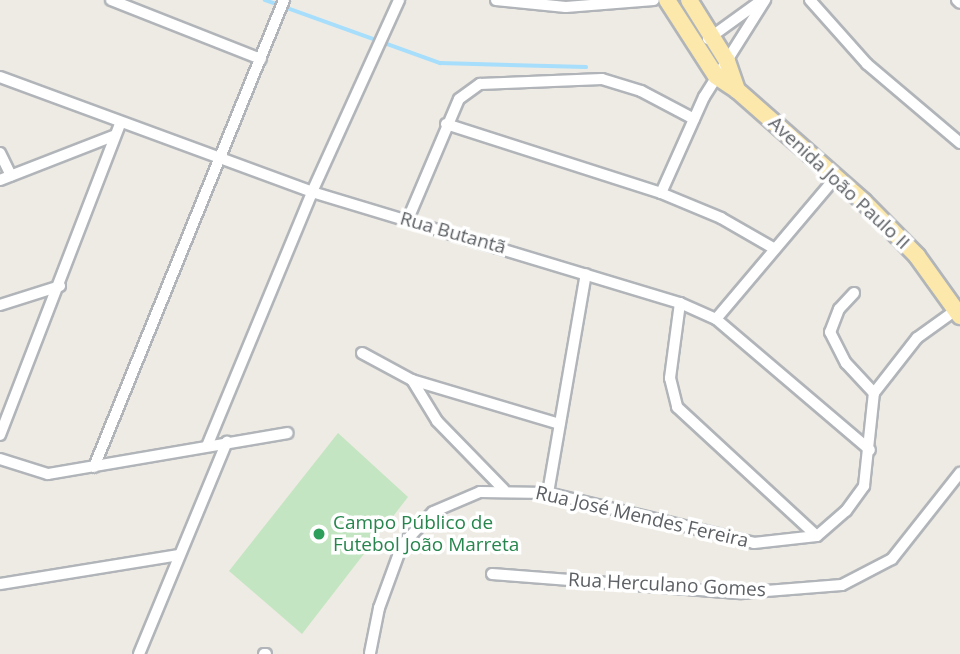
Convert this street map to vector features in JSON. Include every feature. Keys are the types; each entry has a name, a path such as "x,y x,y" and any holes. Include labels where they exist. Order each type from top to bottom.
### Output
{"main road":[{"name":"Avenida João Paulo II","path":"667,0 716,76 737,90 836,177 917,256 958,313"},
{"name":"Avenida João Paulo II","path":"689,0 727,61 737,90"}],"street":[{"path":"111,0 261,59"},
{"path":"94,467 186,235 222,161 284,0"},
{"path":"207,446 312,192 399,0"},
{"path":"496,0 566,7 654,0"},
{"path":"697,47 763,0"},
{"path":"661,193 716,76 763,0"},
{"path":"810,0 867,64 960,143"},
{"name":"Rua Butantã","path":"0,77 120,124 312,192 680,303 716,320 870,450"},
{"path":"408,219 446,124 459,99 480,84 580,77 623,83 694,119"},
{"path":"0,435 92,207 113,136 120,124"},
{"path":"446,124 661,193 721,218 775,249"},
{"path":"0,180 113,136"},
{"path":"0,153 11,176"},
{"path":"716,320 836,177"},
{"path":"548,493 586,274"},
{"path":"0,305 60,286"},
{"path":"854,293 839,309 830,332 846,363 874,393"},
{"path":"680,303 670,378 672,398 697,428 817,536 859,495 870,450 874,393 918,338 958,313"},
{"path":"362,353 412,380 560,424"},
{"path":"412,380 437,421 504,490"},
{"path":"0,459 48,474 288,433"},
{"path":"139,654 227,442"},
{"name":"Rua Herculano Gomes","path":"492,574 741,593 842,584 892,559 960,473"},
{"name":"Rua José Mendes Fereira","path":"370,653 393,563 407,538 423,520 449,503 480,492 504,490 548,493 754,543 817,536"},
{"path":"0,584 179,555"},
{"path":"364,654 384,654"}],"green space":[{"name":"Campo Público de Futebol João Marreta","path":"338,433 408,497 302,634 229,571"}],"waterway":[{"path":"265,0 440,63 586,67"}],"place":[{"name":"Campo Público de Futebol João Marreta","path":"319,534"}]}
